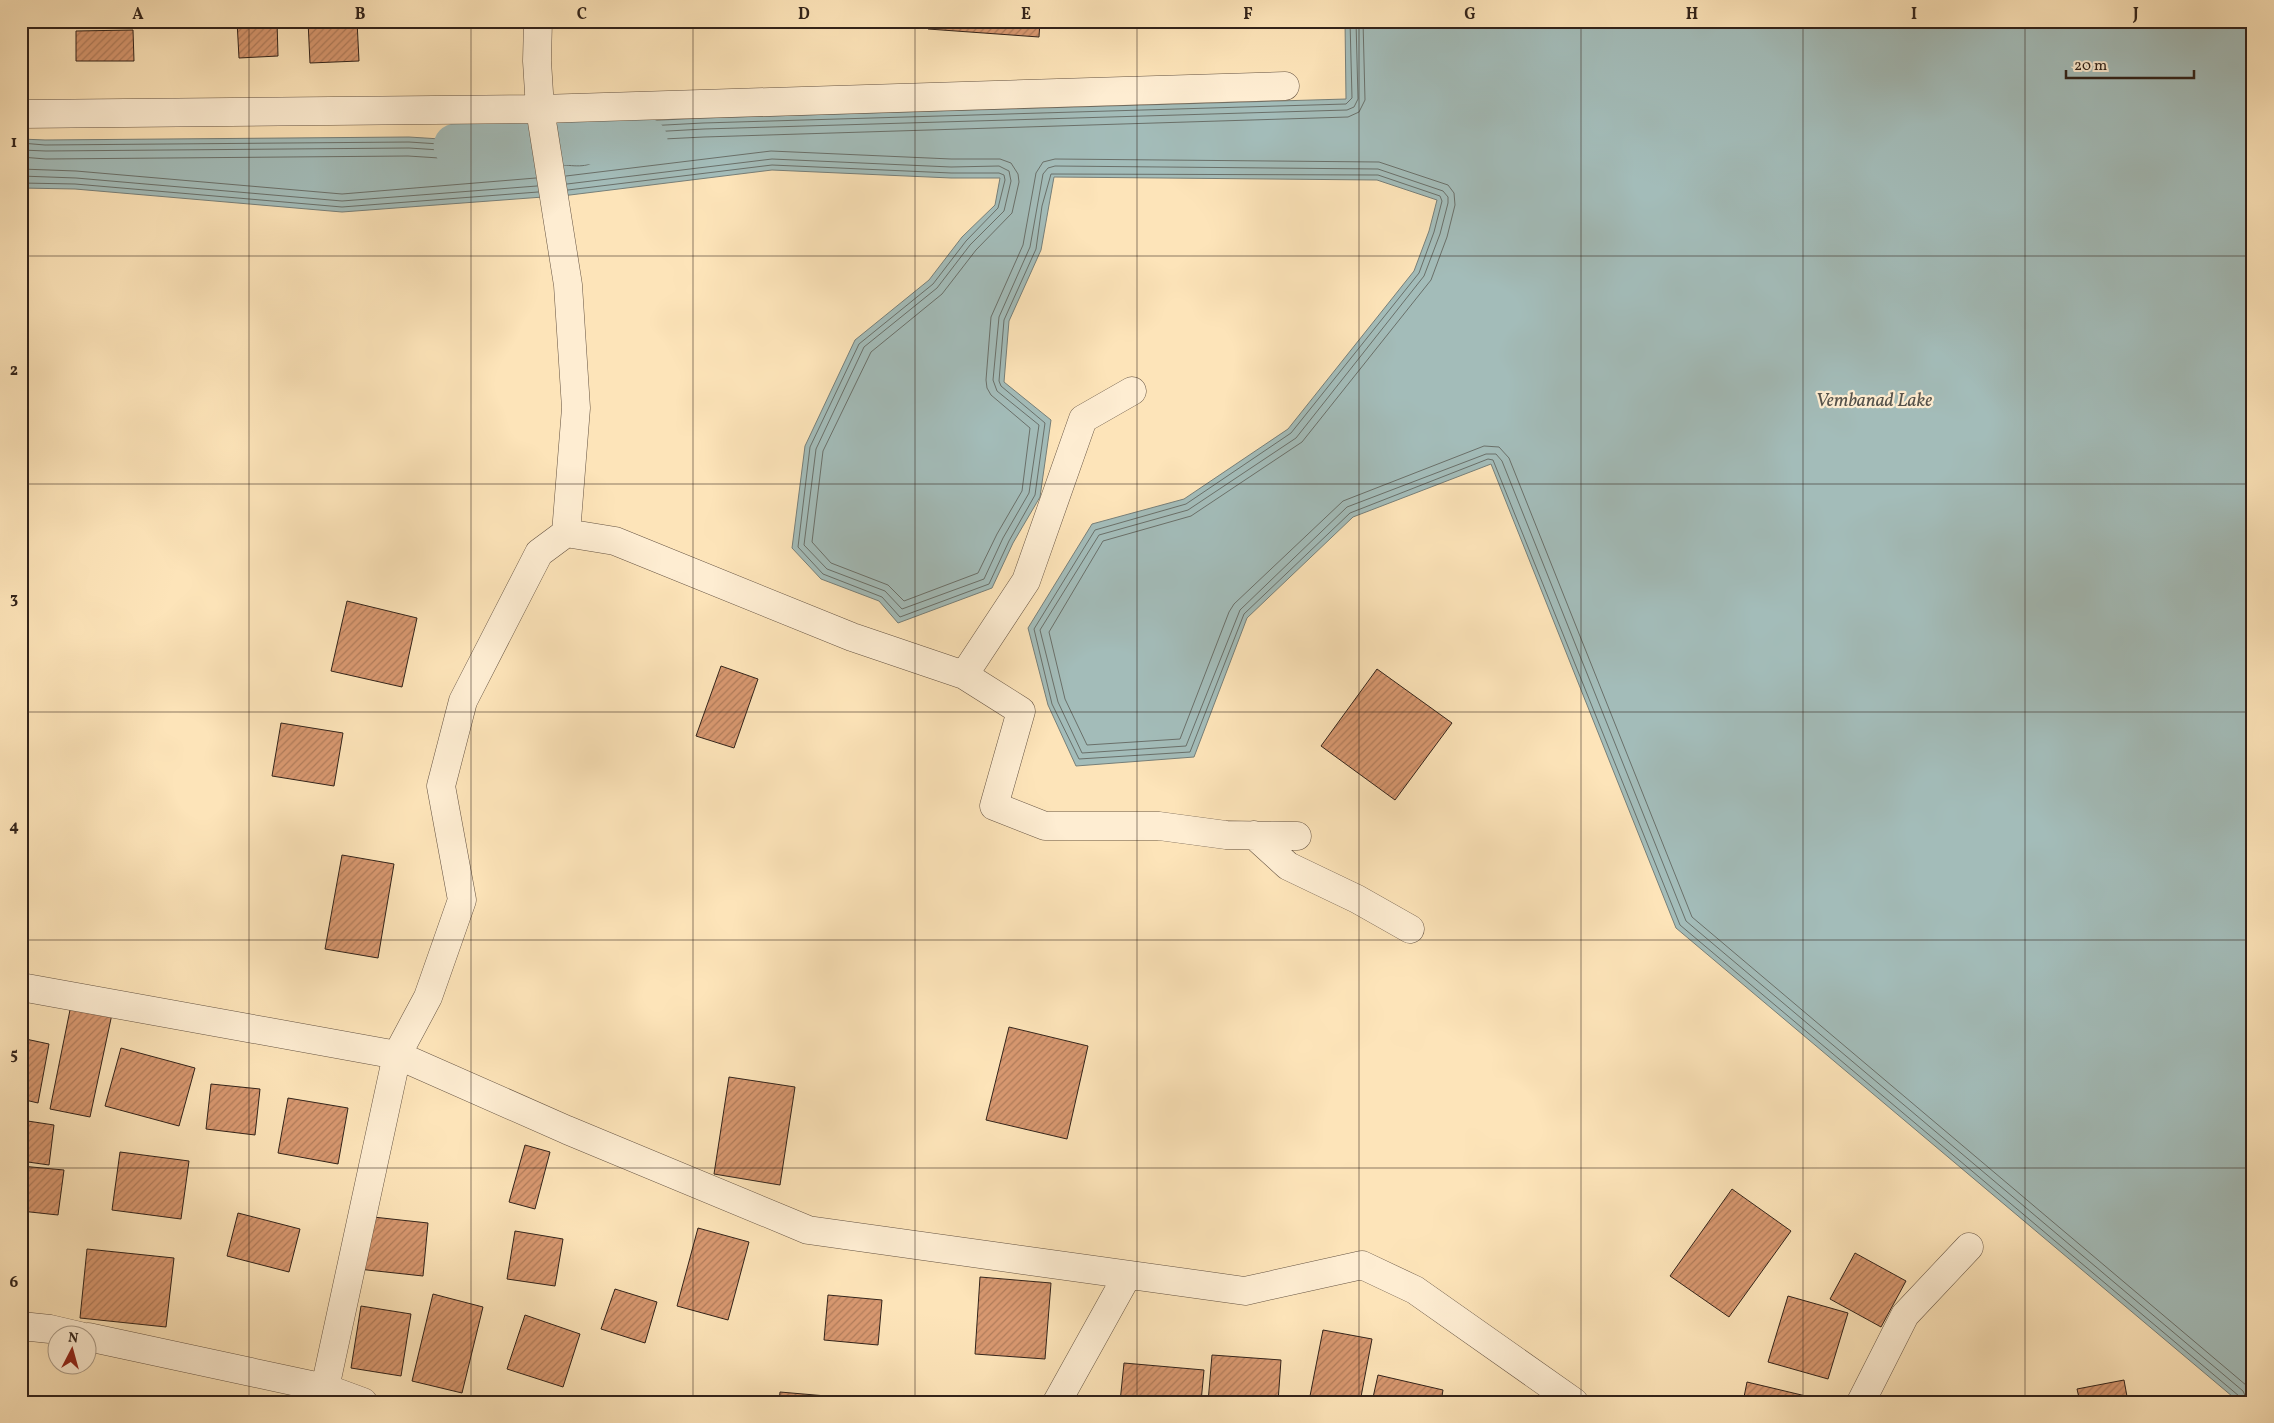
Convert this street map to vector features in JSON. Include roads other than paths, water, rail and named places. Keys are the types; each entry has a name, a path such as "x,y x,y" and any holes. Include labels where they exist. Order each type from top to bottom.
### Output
{"street":[{"path":"538,21 537,61 540,115 568,285 576,408 566,533"},
{"path":"21,114 540,115 1285,86"},
{"path":"964,675 1026,581 1083,419 1132,391"},
{"path":"325,1388 397,1055 428,997 462,900 441,786 463,702 540,553 566,533 615,541 852,637 964,675 1021,711 994,806 1045,826 1159,826 1226,835 1297,836"},
{"path":"1254,835 1288,866 1357,899 1410,929"},
{"path":"21,987 397,1055 567,1130 808,1230 1245,1291 1362,1265 1415,1290 1574,1402"},
{"path":"1861,1402 1905,1315 1969,1247"},
{"path":"1057,1402 1127,1276"},
{"path":"21,1326 48,1329"},
{"path":"98,1339 325,1388 363,1402"}],"water":[{"name":"Vembanad Lake","path":"1345,21 2253,21 2253,1402 2239,1402 1676,928 1491,464 1353,517 1247,618 1194,757 1076,766 1048,705 1028,628 1092,524 1184,499 1288,429 1414,271 1429,231 1437,200 1377,180 1054,177 1041,250 1009,321 1004,382 1051,420 1040,497 1013,543 992,588 898,623 879,601 821,579 792,548 805,446 855,340 929,280 962,237 995,205 1000,178 951,178 772,170 570,195 342,212 75,189 21,188 21,139 409,137 582,148 583,124 703,118 1346,99"}],"waterway":[{"path":"456,146 645,140"}]}
